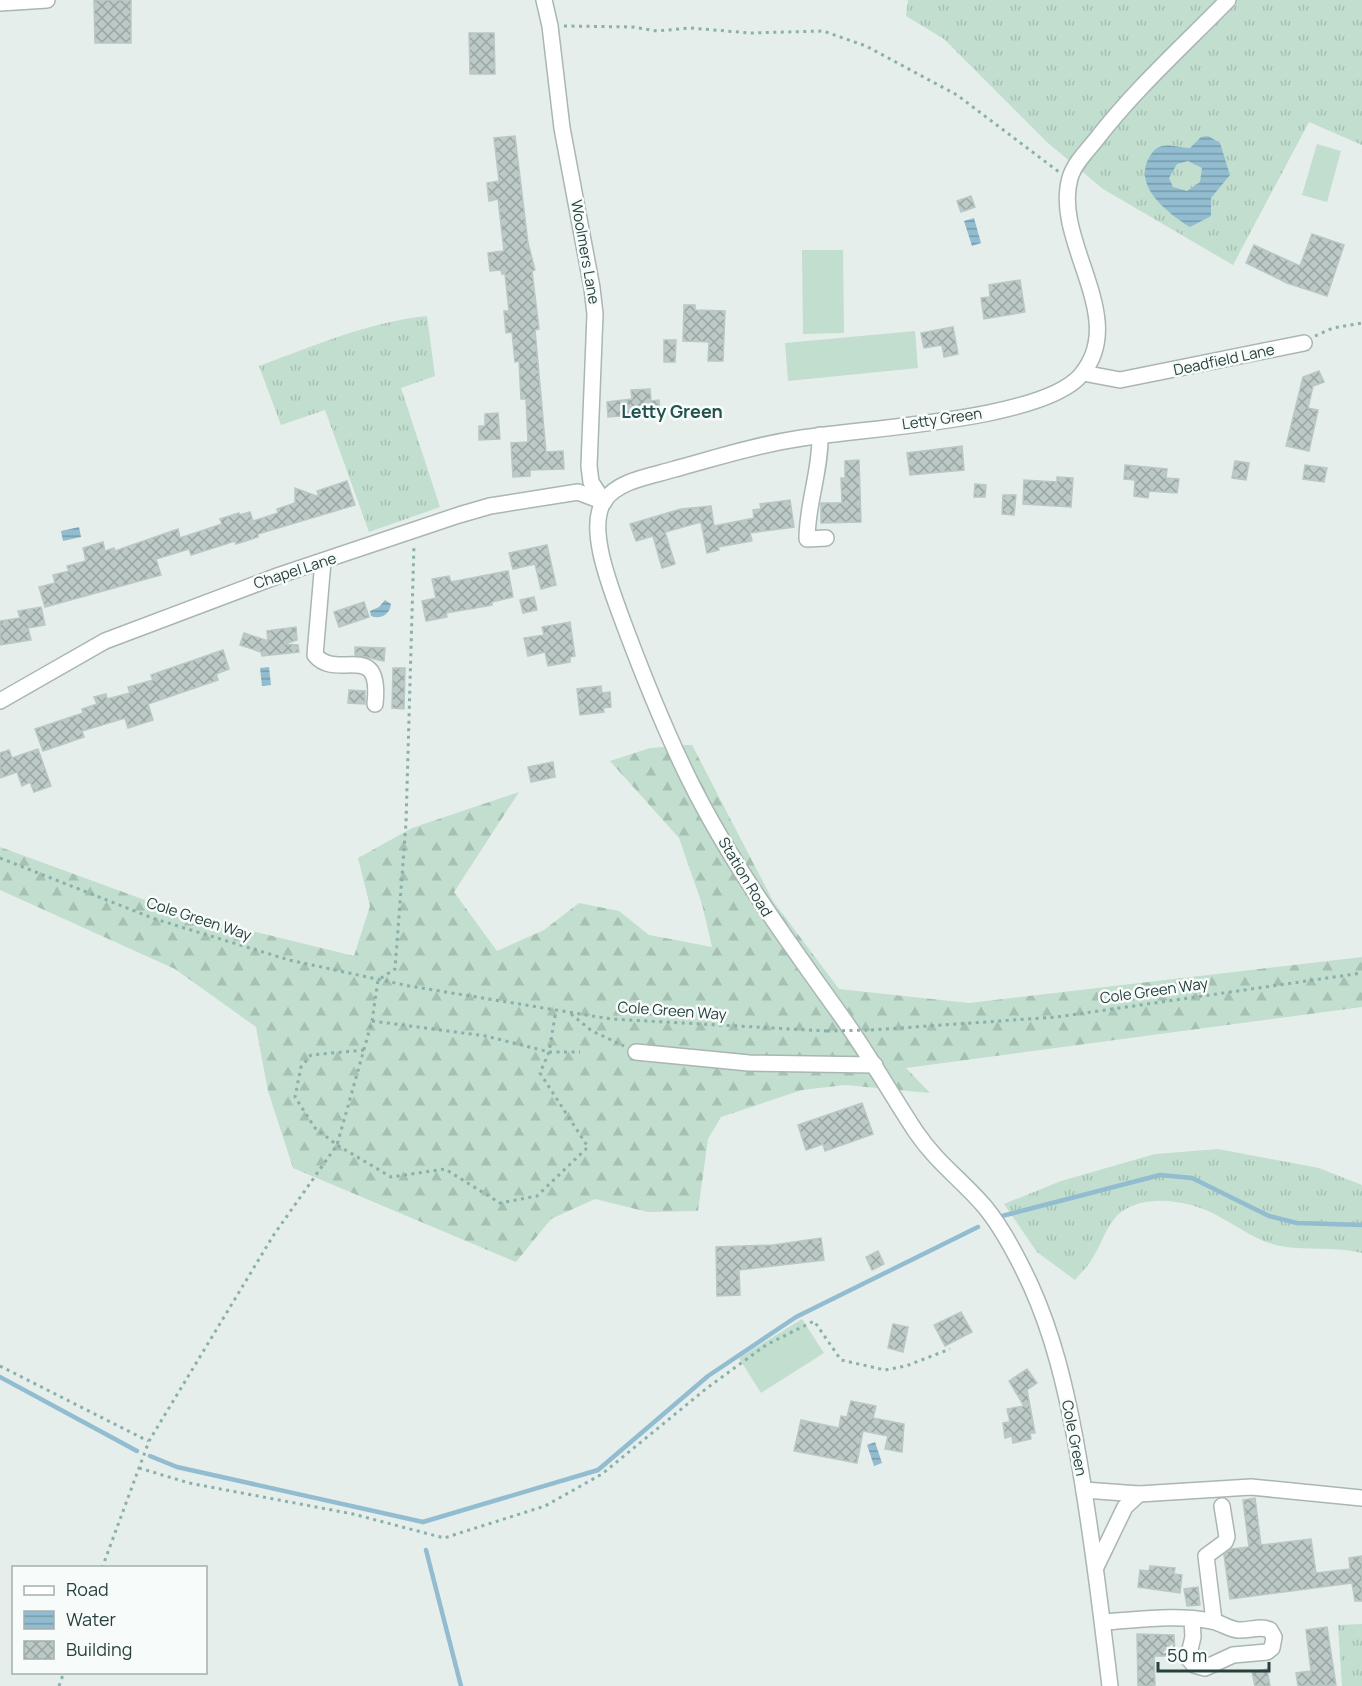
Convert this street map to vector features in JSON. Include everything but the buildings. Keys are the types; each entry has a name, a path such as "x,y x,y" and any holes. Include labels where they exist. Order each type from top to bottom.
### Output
{"street":[{"path":"0,3 47,0"},
{"name":"Woolmers Lane","path":"544,0 550,26 562,128 589,262 594,306 589,466 591,482 604,502"},
{"path":"1069,180 1077,163 1112,119 1228,0"},
{"name":"Letty Green","path":"604,502 609,494 630,483 766,445 820,435 925,423 1028,404 1063,390 1083,373 1094,354 1097,330 1094,304 1071,218 1069,180"},
{"name":"Deadfield Lane","path":"1083,373 1120,380 1304,343"},
{"path":"820,435 819,460 809,505 807,539 826,538"},
{"name":"Chapel Lane","path":"0,700 105,641 222,596 490,506 556,494 584,492 604,502"},
{"name":"Station Road","path":"604,502 597,517 597,533 612,591 654,702 690,781 731,856 775,925 875,1065 912,1126 938,1163 985,1207"},
{"path":"323,561 315,655 325,663 367,668 377,682 375,704"},
{"path":"636,1052 749,1063 875,1065"},
{"name":"Cole Green","path":"985,1207 1029,1281 1054,1342 1084,1490 1110,1686"},
{"path":"1084,1490 1139,1494 1251,1486 1362,1498"},
{"path":"1096,1567 1125,1508 1139,1494"},
{"path":"1214,1621 1206,1556 1225,1542 1227,1537 1222,1506"},
{"path":"1103,1622 1192,1619 1214,1621 1239,1630 1266,1628 1274,1637 1272,1648 1267,1652 1233,1655 1205,1668 1200,1667 1188,1658 1193,1637 1192,1619"}],"path":[{"path":"550,26 633,27 657,31 690,28 750,33 823,31 866,46 957,95 1069,180"},
{"path":"1304,343 1333,327 1362,323"},
{"path":"103,1566 149,1441 273,1236 337,1145 372,1021 378,980 395,969 406,823 415,531"},
{"name":"Cole Green Way","path":"0,858 155,919 289,960 378,980 611,1019 694,1026 827,1031 871,1030 1057,1017 1362,973"},
{"path":"364,1050 311,1055 301,1067 295,1097 315,1128 337,1145 391,1177 445,1169 500,1203 537,1196 588,1148 540,1073 549,1052 556,1010"},
{"path":"570,1013 592,1031 636,1052"},
{"path":"372,1021 486,1036 549,1052 580,1052"},
{"path":"139,1468 189,1483 353,1514 444,1538 545,1506 602,1474 707,1388 766,1345 814,1321 841,1360 885,1370 906,1366 950,1349"},
{"path":"0,1366 149,1441"}],"green space":[{"path":"908,0 1362,0 1362,145 1309,122 1233,265 1103,189 1048,143 944,39 906,16"},
{"path":"1317,144 1341,151 1327,202 1302,195"},
{"path":"802,250 843,250 844,333 803,334"},
{"path":"427,316 435,376 401,388 440,507 369,532 325,410 281,425 259,366 362,329"},
{"path":"915,331 918,368 788,381 785,343"},
{"path":"692,745 773,901 839,989 969,1003 1362,957 1362,1007 906,1068 930,1093 845,1085 802,1090 721,1117 708,1139 698,1211 648,1212 595,1199 551,1219 516,1262 293,1168 268,1091 256,1027 175,969 0,890 0,847 186,915 354,956 370,906 358,858 412,828 519,792 454,892 497,951 544,930 579,903 619,911 649,935 712,947 702,904 679,838 610,761 650,748"},
{"path":"1218,1149 1319,1168 1362,1185 1362,1253 1271,1244 1195,1206 1170,1201 1144,1202 1132,1206 1116,1217 1096,1253 1075,1280 1037,1252 1004,1204 1061,1181 1155,1154"},
{"path":"802,1319 824,1353 761,1393 739,1358"},
{"path":"1362,1624 1362,1686 1342,1686 1338,1625"}],"water":[{"path":"1208,136 1220,143 1230,175 1211,198 1211,216 1190,227 1157,200 1146,182 1145,172 1148,159 1157,148 1169,145 1190,148 1201,137","holes":["1188,161 1202,168 1200,182 1187,191 1173,187 1169,178 1177,164"]},
{"path":"974,218 981,243 972,246 964,221"},
{"path":"79,527 81,537 63,541 61,531"},
{"path":"385,600 391,604 387,613 381,617 371,616 370,611 379,607"},
{"path":"269,667 271,685 262,686 260,668"},
{"path":"875,1442 882,1463 874,1466 867,1445"}],"waterway":[{"path":"998,1217 1160,1175 1192,1178 1269,1216 1297,1223 1362,1225"},
{"path":"423,1522 598,1470 708,1376 796,1317 978,1227"},
{"path":"0,1377 137,1451"},
{"path":"150,1456 177,1467 423,1522"},
{"path":"426,1550 461,1686"}],"district":[{"name":"Letty Green","path":"672,412"}]}
